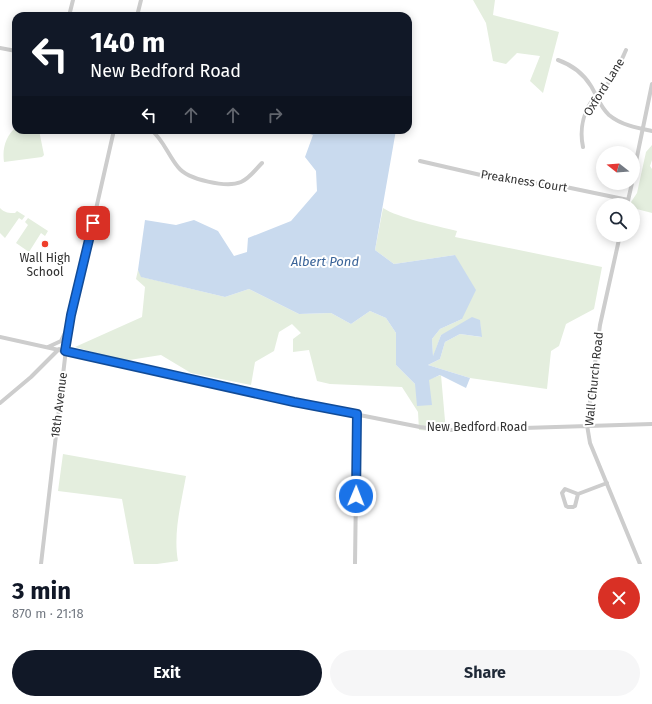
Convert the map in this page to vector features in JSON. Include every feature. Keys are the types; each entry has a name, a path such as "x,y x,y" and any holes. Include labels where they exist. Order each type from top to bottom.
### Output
{"street":[{"path":"70,12 73,0"},
{"path":"138,12 141,0"},
{"path":"0,48 12,50"},
{"name":"Oxford Lane","path":"583,147 581,135 584,116 596,95 613,76 626,50"},
{"path":"558,60 572,66 581,73 591,86 604,109 614,119 626,125 652,131"},
{"path":"639,146 652,84"},
{"name":"18th Avenue","path":"40,564 65,351 71,315 113,134"},
{"path":"156,134 178,168 185,174 193,177 227,184 235,184 248,178 262,163"},
{"name":"Preakness Court","path":"420,161 498,179 561,186 618,198"},
{"name":"Wall Church Road","path":"618,242 600,325 587,425 588,438 640,564"},
{"path":"48,347 58,343 64,337 71,315"},
{"name":"New Bedford Road","path":"0,337 294,402 407,425 441,430 652,424"},
{"path":"0,403 31,377 59,349"},
{"path":"355,564 357,414"},
{"path":"578,494 575,506 571,508 566,506 562,496 564,490 568,489 578,494 607,483"}],"green space":[{"path":"473,0 495,0 493,15 559,32 543,93 530,81 540,56 517,53 506,64 493,61 486,23"},
{"path":"12,132 12,134 40,134 44,155 42,157 4,162 4,152 7,138"},
{"path":"652,145 652,160 650,166 652,169 652,213 640,210 640,198 634,198 638,190 640,190 640,179 646,152"},
{"path":"0,208 9,213 15,213 17,211 25,216 22,220 19,218 5,238 0,233"},
{"path":"383,208 398,215 457,231 455,237 602,267 594,309 566,324 559,346 551,351 547,389 470,378 428,365 440,359 445,342 460,334 481,337 480,321 441,335 433,357 432,339 440,329 462,319 455,255 394,264 375,250"},
{"path":"28,218 48,231 45,236 41,233 29,252 16,243 28,225 25,222"},
{"path":"138,270 142,277 225,297 249,289 299,314 331,313 351,324 370,311 386,318 396,333 396,365 415,384 441,375 446,432 419,430 418,412 402,387 330,384 317,381 309,350 293,352 293,339 301,333 292,324 279,332 274,351 255,362 251,385 191,373 161,355 123,361 75,347 142,317 145,287 136,279"},
{"path":"63,454 186,476 177,529 176,540 178,561 157,564 134,564 122,499 58,491"}],"water":[{"name":"Albert Pond","path":"310,134 395,134 375,250 394,264 455,255 476,290 462,319 440,329 432,339 433,356 441,335 472,317 480,320 482,337 460,334 445,342 440,359 428,365 470,378 466,388 440,375 429,380 432,405 417,406 415,384 396,365 396,333 386,318 370,311 351,324 331,313 299,314 249,289 225,297 141,277 138,270 145,220 176,225 194,220 218,231 234,256 247,252 248,238 291,221 317,191 316,171 305,157 313,135"}],"place":[{"name":"Wall High School","path":"45,244"}],"route":[{"path":"93,223 71,315 65,351 187,379 357,414 358,439 356,496"}]}
